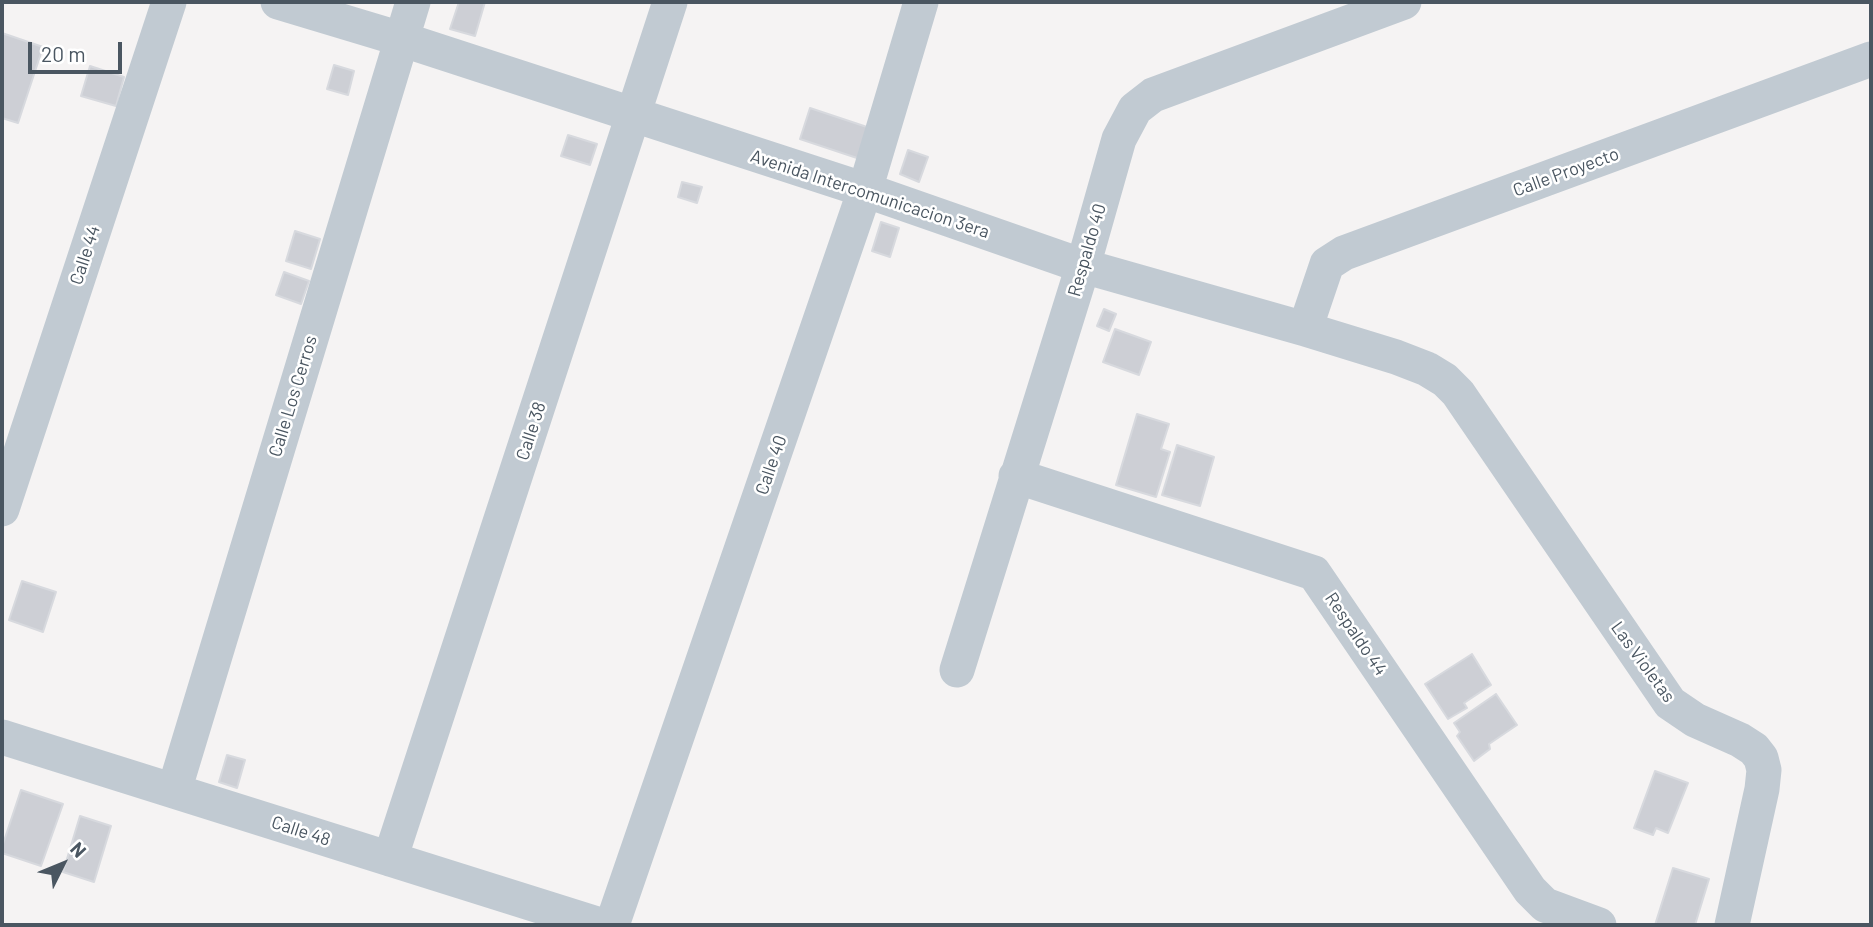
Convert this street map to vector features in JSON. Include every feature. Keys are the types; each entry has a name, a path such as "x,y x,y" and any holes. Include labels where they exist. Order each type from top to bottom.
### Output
{"street":[{"name":"Calle 44","path":"2,509 169,2"},
{"name":"Avenida Intercomunicacion 3era","path":"278,2 401,39 865,190 1083,266 1396,357 1427,369 1445,380 1458,393"},
{"name":"Calle Los Cerros","path":"174,791 413,2"},
{"name":"Calle 38","path":"390,859 670,2"},
{"name":"Calle 40","path":"612,925 865,190 921,2"},
{"name":"Respaldo 40","path":"957,670 1083,266 1119,139 1135,108 1153,94 1404,2"},
{"name":"Calle Proyecto","path":"1305,330 1327,264 1344,253 1871,59"},
{"name":"Las Violetas","path":"1458,393 1670,703 1695,720 1740,740 1762,758 1762,789 1732,925"},
{"name":"Respaldo 44","path":"1016,476 1314,573 1530,890 1545,905 1599,925"},
{"name":"Calle 48","path":"2,737 600,925"}],"building":[{"path":"459,2 485,2 475,36 450,29"},
{"path":"2,33 43,47 18,123 2,118"},
{"path":"334,65 354,71 348,95 327,89"},
{"path":"90,66 124,77 116,106 81,96"},
{"path":"810,108 876,130 866,161 800,139"},
{"path":"568,135 597,144 590,165 561,156"},
{"path":"908,150 928,157 919,182 900,174"},
{"path":"682,182 702,187 697,203 678,197"},
{"path":"881,222 899,228 890,257 872,251"},
{"path":"295,231 320,239 311,269 286,261"},
{"path":"284,272 309,281 301,304 276,295"},
{"path":"1104,309 1116,314 1109,331 1097,326"},
{"path":"1115,329 1151,342 1139,375 1103,362"},
{"path":"1137,414 1169,424 1161,449 1170,452 1156,497 1116,485"},
{"path":"1177,445 1214,457 1200,506 1162,495"},
{"path":"22,581 56,592 43,632 9,620"},
{"path":"1472,654 1491,685 1464,703 1467,708 1448,719 1425,684"},
{"path":"1496,694 1517,725 1489,744 1490,749 1474,761 1457,736 1460,732 1454,723"},
{"path":"227,755 245,760 237,788 219,782"},
{"path":"1655,771 1688,783 1668,833 1656,828 1653,835 1634,828"},
{"path":"21,790 63,804 41,866 2,853"},
{"path":"80,816 111,826 94,882 63,872"},
{"path":"1673,868 1709,879 1695,925 1655,925"}]}
